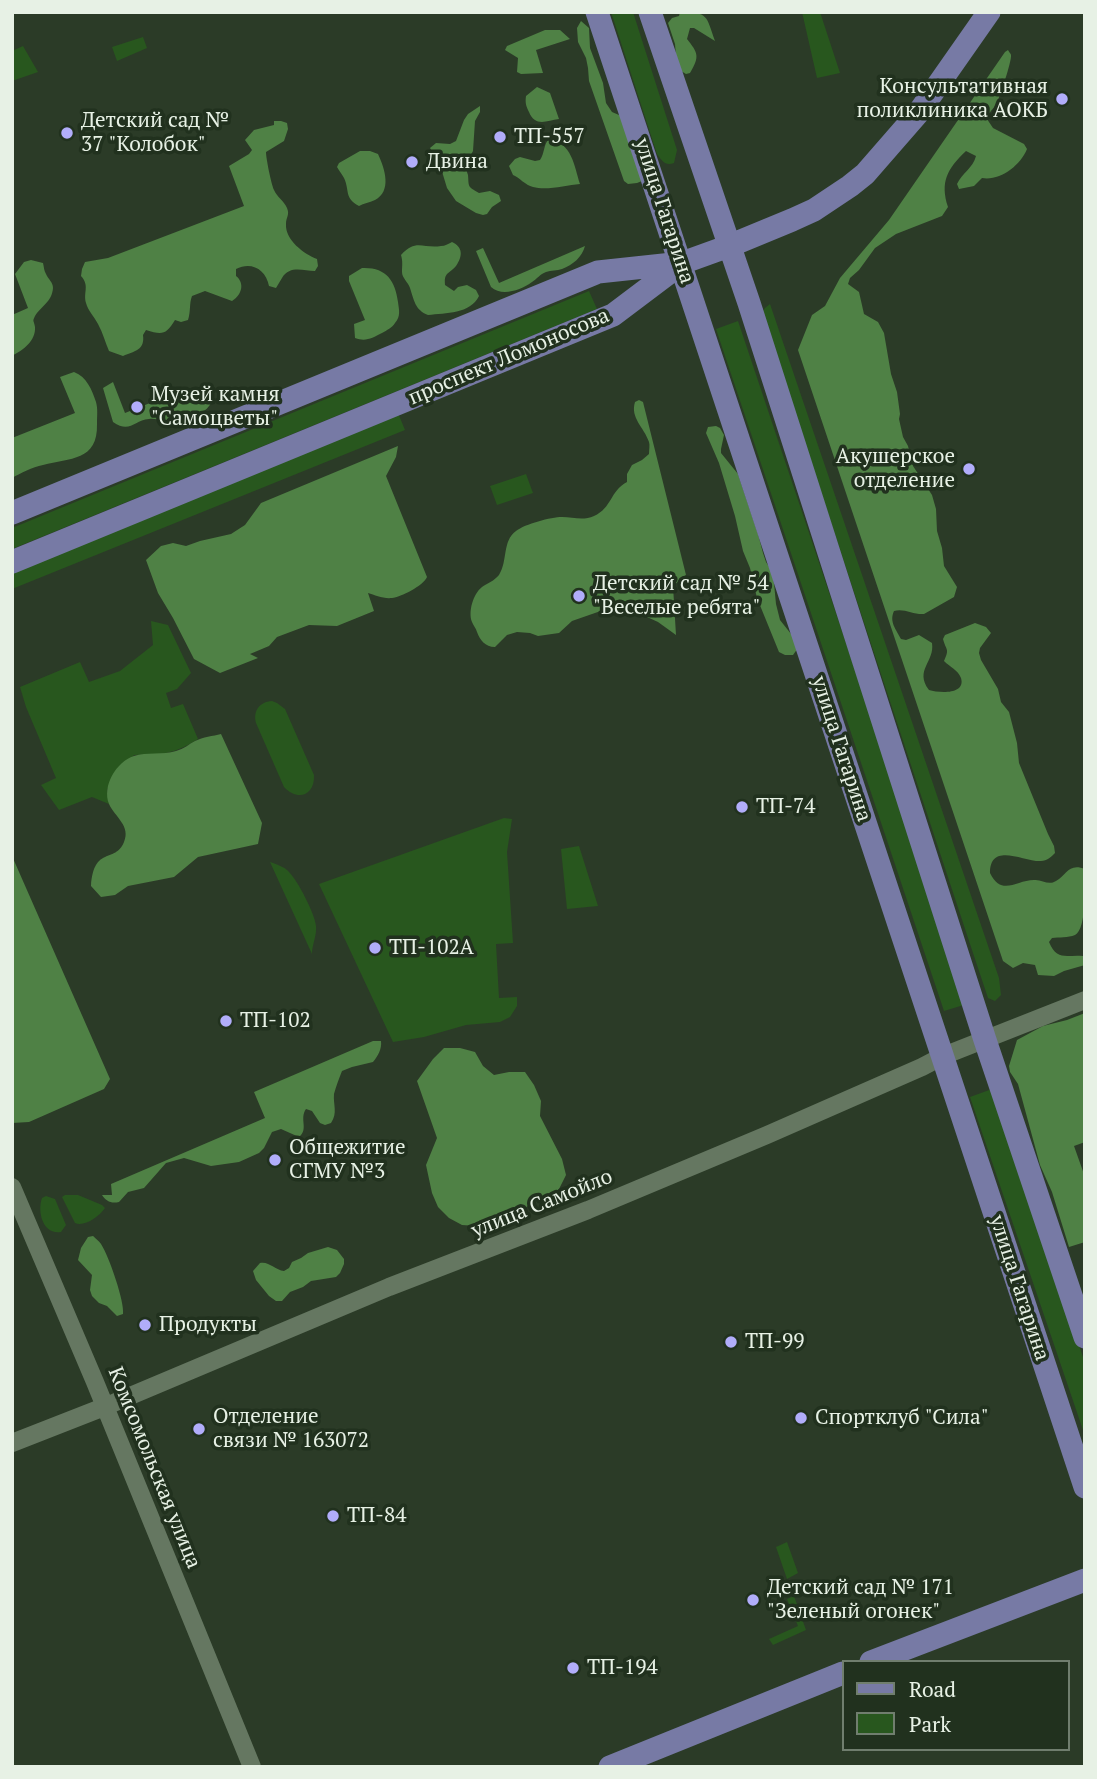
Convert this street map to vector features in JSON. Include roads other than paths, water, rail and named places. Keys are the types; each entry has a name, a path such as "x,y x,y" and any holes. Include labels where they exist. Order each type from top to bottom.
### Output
{"main road":[{"name":"улица Гагарина","path":"597,12 1085,1487"},
{"path":"650,12 768,360 985,1040 1085,1337"},
{"path":"682,263 814,209 865,174 925,104 989,12"},
{"name":"проспект Ломоносова","path":"12,513 597,272 682,263"},
{"name":"проспект Ломоносова","path":"12,562 613,315 682,263"},
{"path":"876,1660 1085,1580"},
{"path":"610,1767 842,1673"}],"street":[{"name":"улица Самойло","path":"12,1443 389,1287 588,1210 779,1130 943,1056 1085,1000"},
{"name":"Комсомольская улица","path":"12,1187 252,1767"}],"place":[{"name":"Консультативная поликлиника АОКБ","path":"1062,99"},
{"name":"Детский сад № 37 \"Колобок\"","path":"67,133"},
{"name":"ТП-557","path":"500,137"},
{"name":"Двина","path":"412,162"},
{"name":"Музей камня \"Самоцветы\"","path":"137,407"},
{"name":"Акушерское отделение","path":"969,469"},
{"name":"Детский сад № 54 \"Веселые ребята\"","path":"579,596"},
{"name":"ТП-74","path":"742,807"},
{"name":"ТП-102А","path":"375,948"},
{"name":"ТП-102","path":"226,1021"},
{"name":"Общежитие СГМУ №3","path":"275,1160"},
{"name":"Продукты","path":"145,1325"},
{"name":"ТП-99","path":"731,1342"},
{"name":"Спортклуб \"Сила\"","path":"801,1418"},
{"name":"Отделение связи № 163072","path":"199,1429"},
{"name":"ТП-84","path":"333,1516"},
{"name":"Детский сад № 171 \"Зеленый огонек\"","path":"753,1600"},
{"name":"ТП-194","path":"573,1668"}]}
